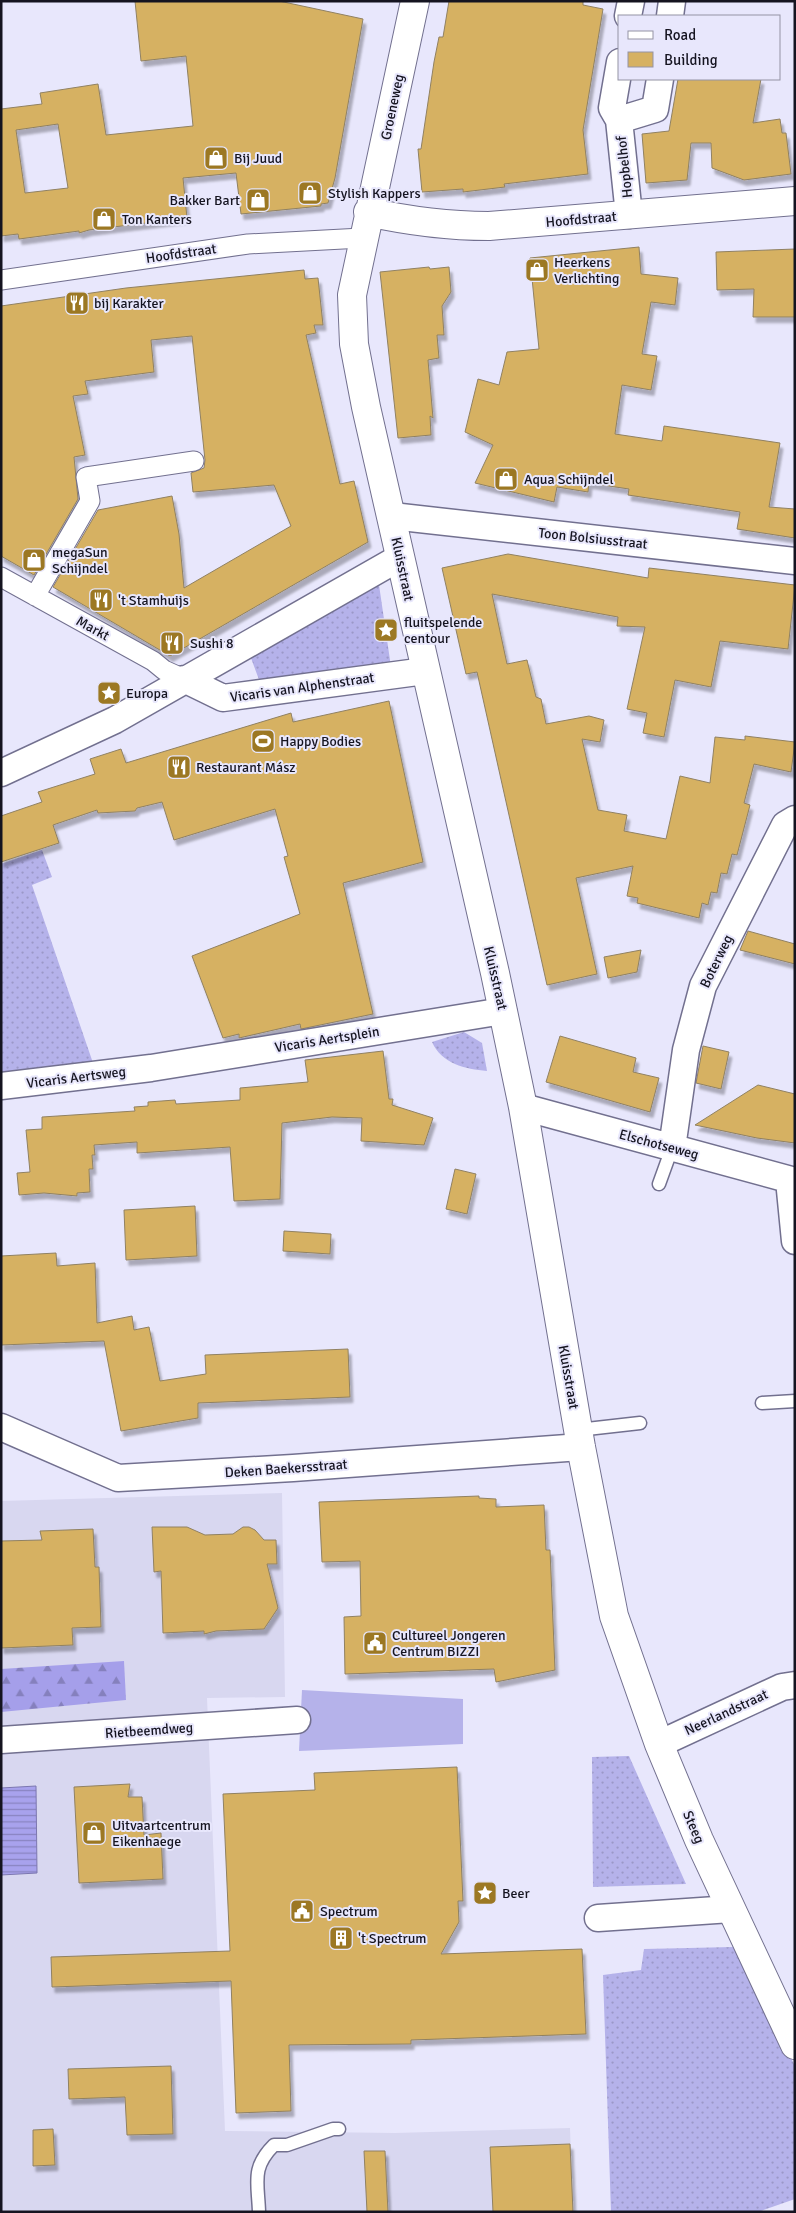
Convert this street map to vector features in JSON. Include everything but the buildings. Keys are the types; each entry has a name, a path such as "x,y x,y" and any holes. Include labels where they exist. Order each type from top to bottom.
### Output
{"street":[{"name":"Groeneweg","path":"368,212 414,1"},
{"path":"628,15 631,1"},
{"path":"670,15 672,1"},
{"name":"Hopbelhof","path":"618,74 612,108 620,120 629,215"},
{"name":"Hopbelhof","path":"620,120 655,109 660,80"},
{"name":"Hoofdstraat","path":"368,212 413,222 460,226 489,226 795,201"},
{"name":"Kluisstraat","path":"368,212 352,294 354,344 392,516 399,558 503,1011 614,1616 659,1744"},
{"name":"Hoofdstraat","path":"1,280 248,244 362,238"},
{"path":"36,596 90,501 86,476 194,461"},
{"name":"Toon Bolsiusstraat","path":"392,516 795,561"},
{"path":"1,773 114,720 184,678 399,558"},
{"name":"Markt","path":"1,577 153,661 164,670 184,678"},
{"name":"Vicaris van Alphenstraat","path":"184,678 223,698 425,670"},
{"name":"Boterweg","path":"672,1148 686,1050 703,986 785,825 795,819"},
{"name":"Vicaris Aertsplein","path":"151,1068 503,1011"},
{"name":"Vicaris Aertsweg","path":"1,1086 151,1068"},
{"name":"Elschotseweg","path":"522,1107 792,1180"},
{"path":"792,1180 795,1241"},
{"name":"Deken Baekersstraat","path":"1,1427 118,1478 293,1468 580,1438"},
{"name":"Neerlandstraat","path":"659,1744 782,1687 795,1685"},
{"name":"Rietbeemdweg","path":"1,1740 297,1720"},
{"name":"Steeg","path":"659,1744 699,1840 795,2045"},
{"path":"598,1918 731,1909"}],"lane":[{"path":"659,1184 672,1148"},
{"path":"762,1403 795,1401"},
{"path":"580,1438 640,1423"},
{"path":"259,2212 257,2168 265,2154 274,2145 287,2145 333,2129 339,2129"}],"shaded area":[{"path":"378,578 391,667 261,685 248,650"},
{"path":"42,850 52,877 32,885 93,1063 1,1075 1,864"},
{"path":"464,1032 482,1043 487,1071 455,1064 442,1056 432,1042"},
{"path":"282,1493 285,1697 207,1698 225,2131 395,2133 570,2128 573,2212 1,2212 1,1501"},
{"path":"302,1690 463,1699 463,1744 299,1751"},
{"path":"629,1756 686,1884 593,1887 592,1757"},
{"path":"36,1786 37,1873 1,1875 1,1788"},
{"path":"733,1947 795,2066 795,2199 758,2212 611,2212 603,1975 641,1970 644,1949"}],"green space":[{"path":"124,1661 126,1700 1,1712 1,1669"}],"place":[{"name":"Bij Juud","path":"216,158"},
{"name":"Stylish Kappers","path":"310,193"},
{"name":"Bakker Bart","path":"258,200"},
{"name":"Ton Kanters","path":"104,219"},
{"name":"Heerkens Verlichting","path":"537,270"},
{"name":"bij Karakter","path":"77,303"},
{"name":"Aqua Schijndel","path":"506,479"},
{"name":"megaSun Schijndel","path":"34,560"},
{"name":"'t Stamhuijs","path":"101,600"},
{"name":"fluitspelende centour","path":"386,630"},
{"name":"Sushi 8","path":"172,643"},
{"name":"Europa","path":"109,693"},
{"name":"Happy Bodies","path":"263,741"},
{"name":"Restaurant Mász","path":"179,767"},
{"name":"Cultureel Jongeren Centrum BIZZI","path":"375,1643"},
{"name":"Uitvaartcentrum Eikenhaege","path":"94,1833"},
{"name":"Beer","path":"485,1893"},
{"name":"Spectrum","path":"302,1911"},
{"name":"'t Spectrum","path":"341,1938"}]}
